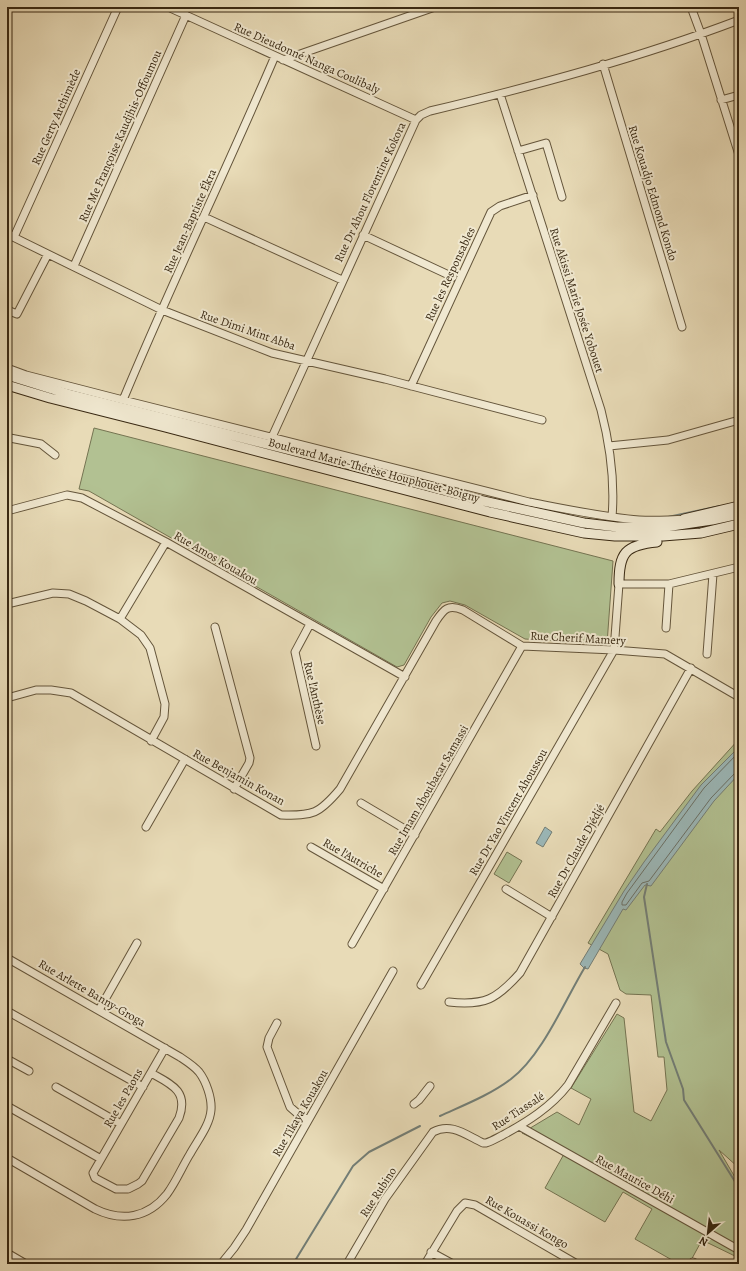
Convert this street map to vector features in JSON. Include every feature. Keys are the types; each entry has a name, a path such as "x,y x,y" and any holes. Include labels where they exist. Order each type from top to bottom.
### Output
{"main road":[{"name":"Boulevard Marie-Thérèse Houphouët-Boigny","path":"7,375 68,394 343,463 479,500 584,523 636,528 676,526 739,514"},
{"name":"Boulevard Marie-Thérèse Houphouët-Boigny","path":"7,385 50,398 522,520 584,533 615,536 663,536 701,532 739,524"},
{"path":"684,519 739,506"},
{"path":"619,584 620,563 624,555 631,547 641,544 688,538 701,532"}],"street":[{"name":"Rue Gerty Archimède","path":"14,237 118,7"},
{"name":"Rue Dieudonné Nanga Coulibaly","path":"168,7 179,9 186,15 416,120"},
{"path":"283,60 435,7"},
{"path":"691,7 702,34 739,155"},
{"name":"Rue Me Françoise Kaudjhis-Offoumou","path":"74,266 186,15"},
{"name":"Rue Dr Ahou Florentine Kokora","path":"272,437 342,280 416,120 421,115 430,111 500,94 603,64 702,34 739,20"},
{"name":"Rue Jean-Baptiste Ékra","path":"124,398 275,56"},
{"name":"Rue Kouadjo Edmond Kondo","path":"603,64 682,327"},
{"name":"Rue Akissi Marie Josée Yobouet","path":"500,94 608,436 614,492 612,517"},
{"path":"722,100 739,95"},
{"path":"518,151 546,143 562,197"},
{"name":"Rue les Responsables","path":"411,386 491,212 500,206 533,195"},
{"path":"204,217 342,280"},
{"name":"Rue Dimi Mint Abba","path":"7,234 162,310 272,353 411,386 542,420"},
{"path":"363,235 453,277"},
{"path":"7,310 17,314 48,254"},
{"path":"7,368 26,375 124,398 529,502 587,514 640,520 712,520"},
{"path":"609,446 668,440 739,420"},
{"path":"7,439 10,438 42,444 55,455"},
{"name":"Rue Amos Kouakou","path":"7,511 66,495 82,498 166,542 405,677"},
{"path":"120,619 166,542"},
{"path":"614,650 619,584 669,584 739,567"},
{"path":"707,654 713,574"},
{"path":"666,628 669,584"},
{"path":"7,604 53,593 69,594 120,619 141,635 150,648 166,711 151,741"},
{"name":"Rue Cherif Mamery","path":"405,677 436,621 448,608 454,608 463,610 522,646 665,654 739,697"},
{"name":"Rue l'Anthèse","path":"310,624 295,652 316,746"},
{"path":"215,627 250,758 250,763 234,789"},
{"name":"Rue Imam Aboubacar Samassi","path":"352,944 522,646"},
{"name":"Rue Dr Yao Vincent Ahoussou","path":"421,985 614,650"},
{"name":"Rue Dr Claude Djédjé","path":"449,1002 474,1003 486,1001 498,995 508,987 520,973 691,668"},
{"name":"Rue Benjamin Konan","path":"7,698 36,690 52,690 71,693 151,741 281,815 310,814 326,806 340,790 405,677"},
{"path":"146,827 185,760"},
{"path":"361,803 415,835"},
{"name":"Rue l'Autriche","path":"311,847 384,889"},
{"path":"506,889 552,917"},
{"path":"99,1010 137,943"},
{"name":"Rue Arlette Banny-Groga","path":"7,958 180,1057 199,1072 206,1084 211,1110 207,1124 167,1193 158,1203 136,1215 108,1215 7,1158"},
{"name":"Rue Tikaya Kouakou","path":"222,1264 246,1230 393,971"},
{"name":"Rue Tiassalé","path":"432,1134 440,1128 452,1128 483,1143 486,1143 519,1126 549,1106 568,1085 616,1003"},
{"path":"7,1011 143,1087"},
{"path":"276,1023 268,1038 267,1047 290,1107 308,1120"},
{"name":"Rue les Paons","path":"151,1073 173,1085 179,1092 182,1111 142,1181 128,1189 116,1189 95,1178 93,1173 165,1048"},
{"path":"7,1059 29,1071"},
{"path":"414,1104 430,1086"},
{"path":"56,1087 121,1124"},
{"path":"7,1106 101,1159"},
{"name":"Rue Maurice Déhi","path":"519,1126 739,1250"},
{"name":"Rue Rubino","path":"347,1264 384,1199 432,1134"},
{"name":"Rue Kouassi Kongo","path":"425,1264 457,1211 465,1203 475,1205 577,1264"},
{"path":"431,1252 453,1264"},
{"path":"7,1253 26,1264"}],"green space":[{"path":"94,428 613,561 607,644 525,639 465,605 450,601 442,603 431,617 404,665 397,667 89,491 79,489"},
{"path":"739,739 739,1168 719,1150 739,1184 739,1258 702,1240 689,1264 679,1264 635,1239 652,1209 623,1192 605,1222 545,1188 564,1154 522,1133 557,1112 579,1125 591,1099 571,1088 617,1014 624,1018 634,1112 651,1121 667,1090 664,1057 658,1057 651,995 626,994 620,990 608,954 588,943 656,829 660,832 692,791"},
{"path":"507,852 522,861 509,883 494,874"}],"water":[{"path":"739,747 739,774 714,801 651,886 645,885 626,910 623,909 588,969 584,968 580,964 624,891 644,862 701,785"},
{"path":"545,827 552,832 543,847 536,843"}],"waterway":[{"path":"668,517 720,506"},
{"path":"647,884 644,897 666,1042 683,1089 684,1100 739,1188"},
{"path":"440,1116 503,1085 522,1069 543,1042 585,967"},
{"path":"293,1264 353,1166 369,1152 420,1126"}]}
